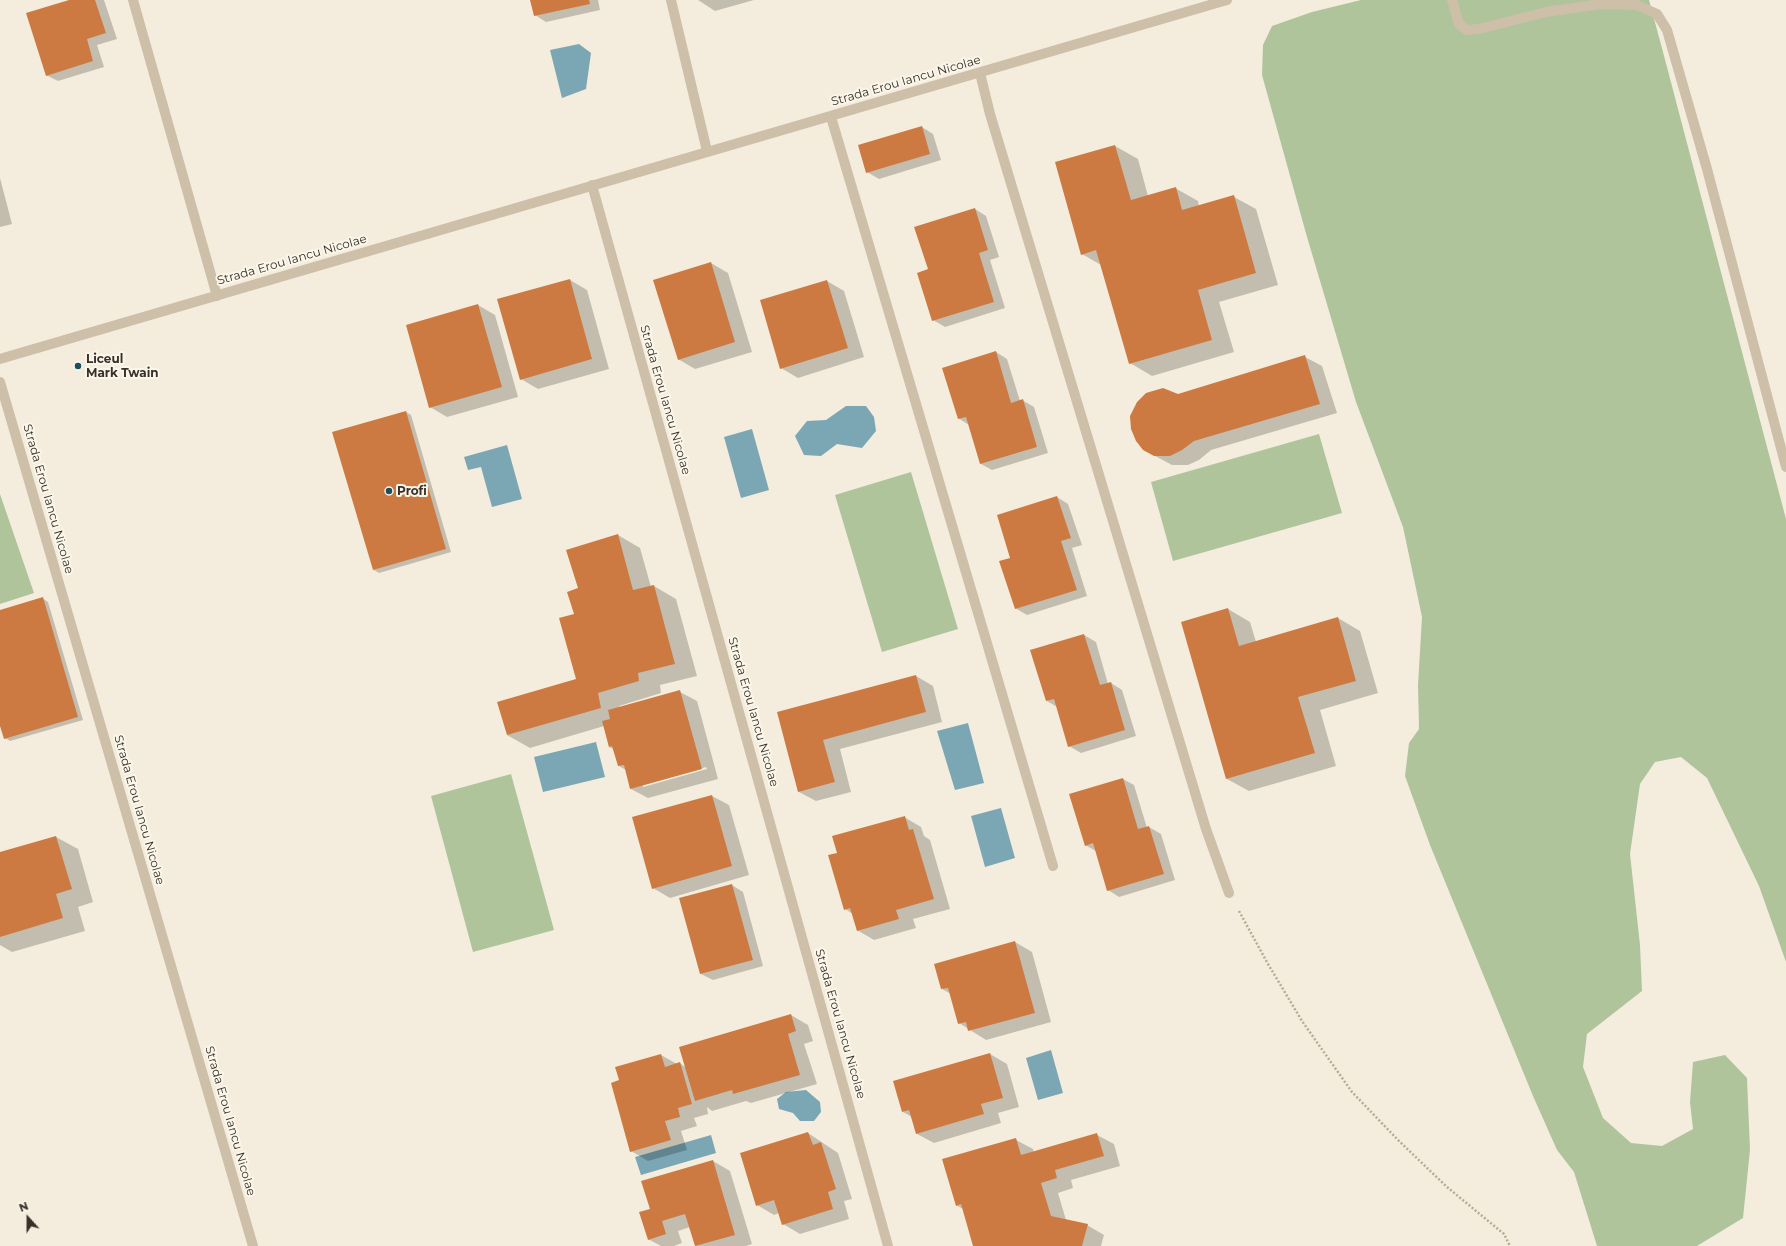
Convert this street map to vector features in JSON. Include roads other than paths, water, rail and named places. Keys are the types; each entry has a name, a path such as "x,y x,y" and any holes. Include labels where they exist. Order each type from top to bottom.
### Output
{"street":[{"path":"133,0 217,296"},
{"path":"671,0 707,151"},
{"name":"Strada Erou Iancu Nicolae","path":"0,359 1227,0"},
{"path":"1452,0 1459,24 1466,30 1479,29 1546,12 1601,4 1637,5 1657,14 1667,30 1672,46 1707,169 1786,467"},
{"path":"980,73 990,114 1206,829 1229,893"},
{"path":"831,117 1053,866"},
{"name":"Strada Erou Iancu Nicolae","path":"592,186 888,1246"},
{"name":"Strada Erou Iancu Nicolae","path":"0,382 253,1246"}],"water":[{"path":"579,44 591,53 586,89 562,98 550,50"},
{"path":"846,406 866,406 874,417 876,431 862,448 837,444 821,456 804,455 795,436 807,421 826,420"},
{"path":"752,429 769,490 741,498 724,437"},
{"path":"507,445 522,499 492,507 481,467 468,470 464,457"},
{"path":"968,723 984,783 955,790 937,731"},
{"path":"596,742 605,777 543,792 534,757"},
{"path":"1001,808 1015,858 985,867 971,816"},
{"path":"1051,1050 1063,1093 1038,1100 1026,1058"},
{"path":"806,1090 820,1102 821,1112 814,1121 800,1121 793,1113 779,1109 777,1099 786,1092"},
{"path":"711,1135 716,1153 641,1175 635,1157"}],"place":[{"name":"Liceul Mark Twain","path":"78,366"},
{"name":"Profi","path":"389,491"}]}
